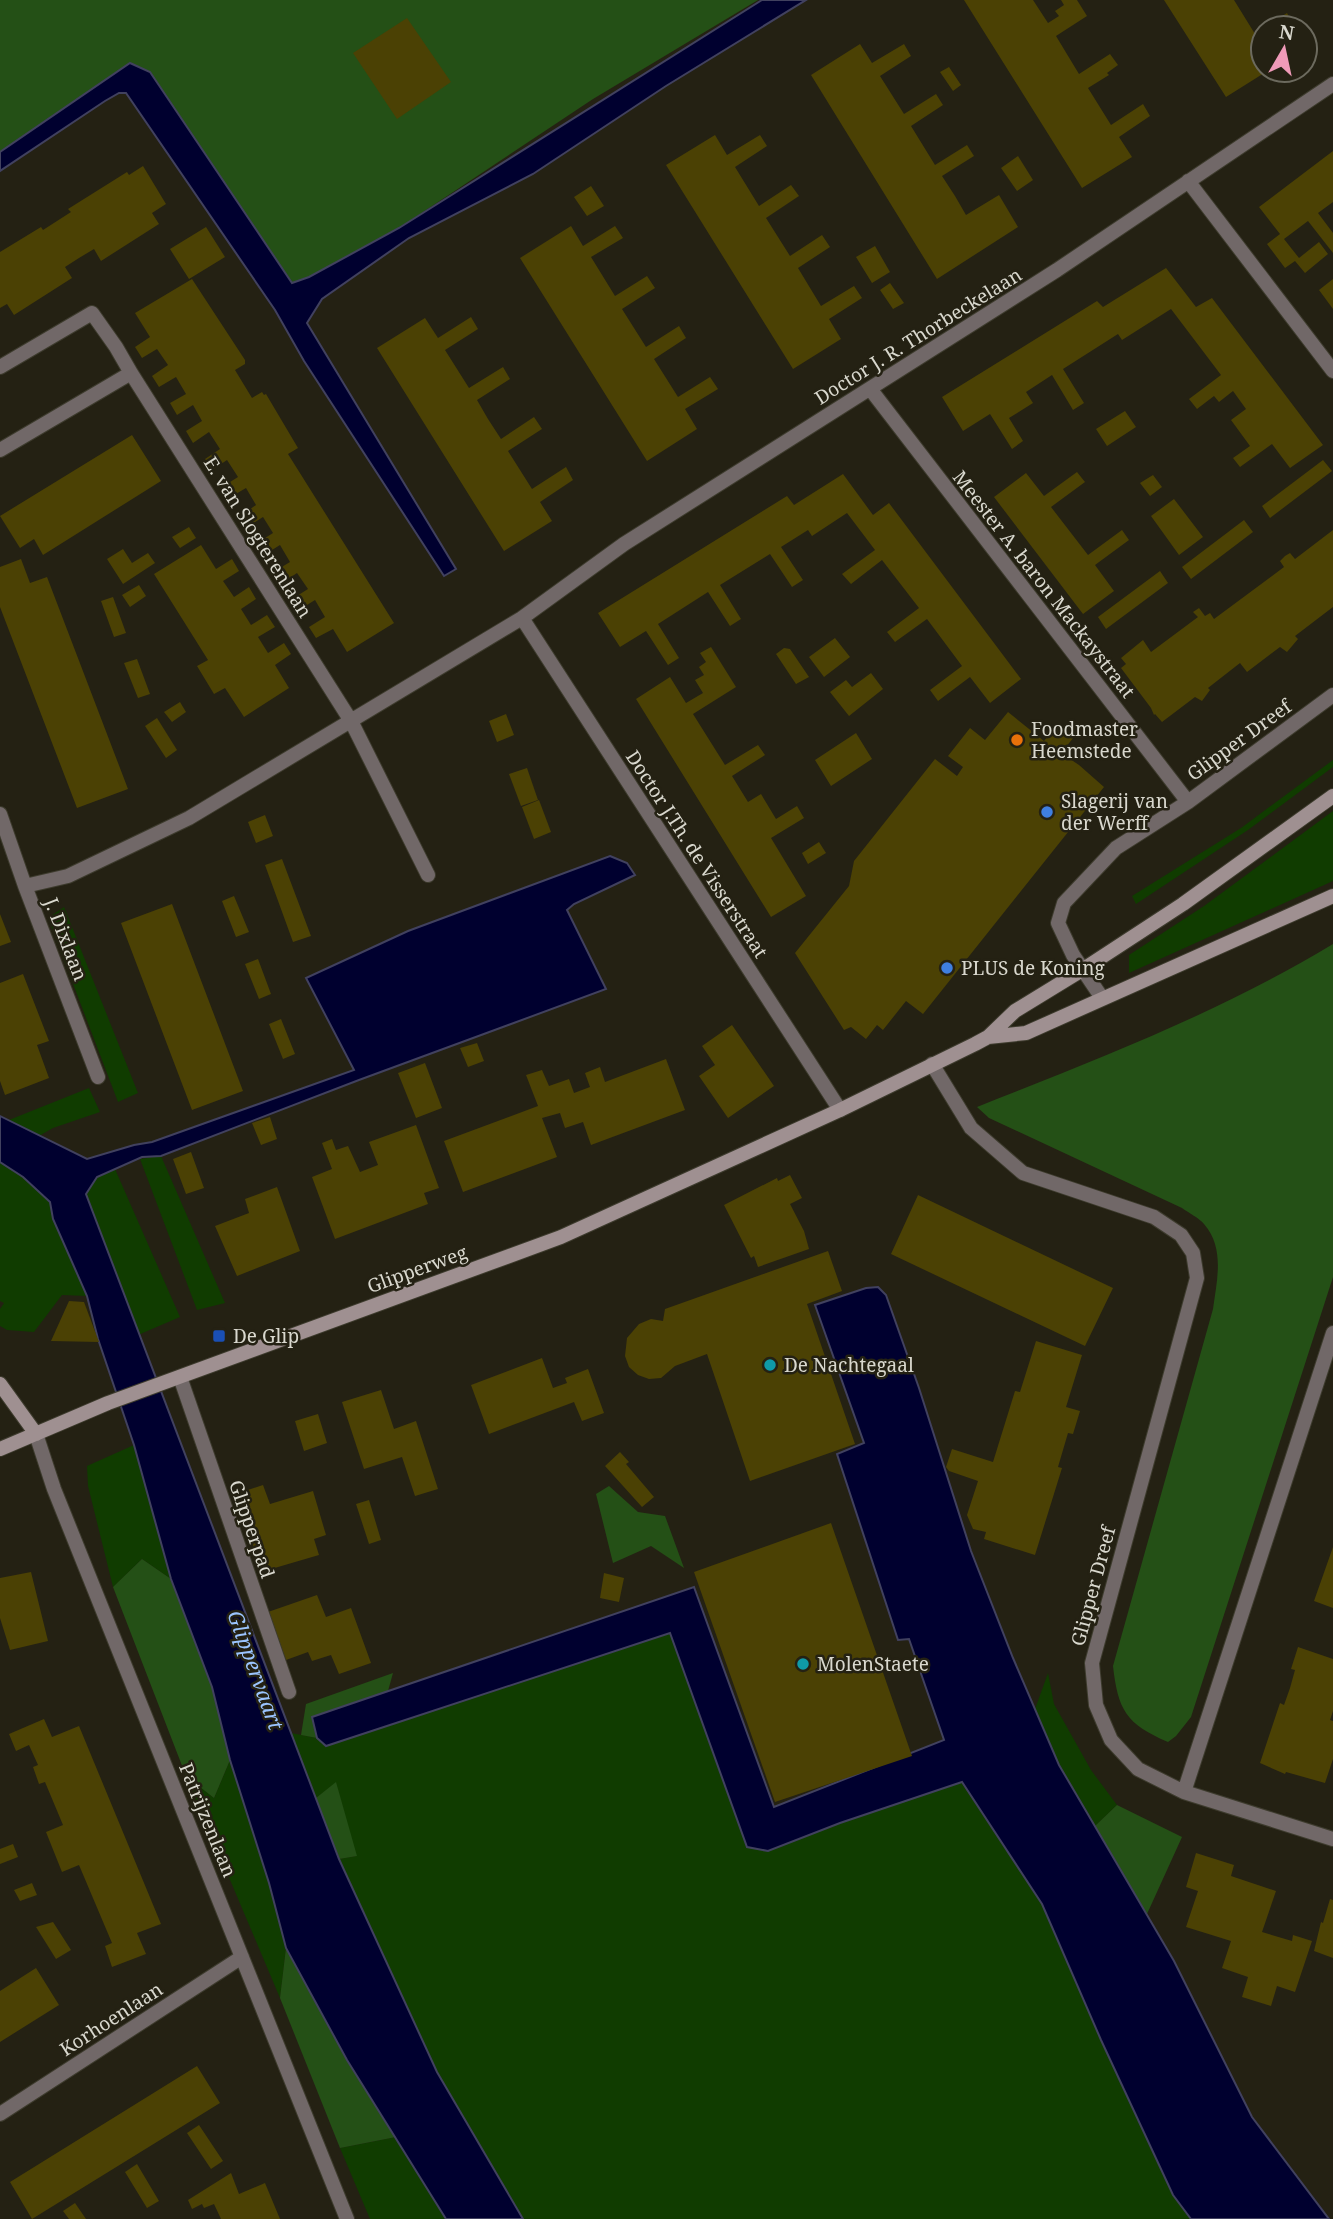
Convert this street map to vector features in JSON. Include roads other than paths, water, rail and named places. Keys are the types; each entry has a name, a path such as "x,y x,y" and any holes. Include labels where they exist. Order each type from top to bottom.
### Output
{"street":[{"name":"Doctor J. R. Thorbeckelaan","path":"523,618 624,544 1057,270 1333,84"},
{"path":"1188,181 1333,371"},
{"name":"E. van Slogterenlaan","path":"0,367 92,313 351,721 428,875"},
{"path":"0,450 131,373"},
{"name":"Meester A. baron Mackaystraat","path":"871,390 1188,802"},
{"path":"25,886 68,876 189,818 523,618"},
{"name":"Doctor J.Th. de Visserstraat","path":"523,618 840,1110"},
{"name":"Glipper Dreef","path":"1102,998 1082,970 1058,923 1064,903 1116,848 1188,802 1333,695"},
{"path":"840,1110 988,1037 1015,1011 1183,904 1333,796"},
{"name":"J. Dixlaan","path":"0,814 98,1077"},
{"path":"988,1037 1026,1032 1333,896"},
{"name":"Glipper Dreef","path":"932,1064 971,1128 1023,1173 1154,1217 1181,1235 1194,1253 1197,1278 1093,1663 1096,1704 1111,1741 1138,1769 1184,1792 1333,1839"},
{"name":"Glipperweg","path":"0,1449 108,1403 561,1237 840,1110"},
{"path":"1184,1792 1333,1333"},
{"name":"Glipperpad","path":"180,1377 289,1692"},
{"path":"0,1384 36,1434"},
{"name":"Patrijzenlaan","path":"36,1434 54,1489 347,2219"},
{"name":"Korhoenlaan","path":"0,2114 242,1957"}],"water":[{"path":"762,0 806,0 666,86 533,174 409,238 322,299 307,323 456,569 444,576 304,361 275,310 126,93 119,93 105,101 0,171 0,152 130,63 150,72 292,283 309,277 399,228"},
{"name":"Glippervaart","path":"610,856 627,863 635,875 574,904 567,910 606,989 161,1156 142,1157 97,1177 86,1194 339,1859 437,2072 523,2219 446,2219 347,2060 286,1948 269,1883 230,1760 212,1687 171,1579 134,1445 98,1339 87,1296 53,1219 50,1202 23,1177 0,1162 0,1116 87,1159 152,1142 354,1070 306,978 408,931"},
{"path":"878,1287 886,1295 919,1388 971,1551 1059,1765 1174,1961 1252,2117 1329,2219 1191,2219 1173,2195 1042,1904 962,1782 840,1823 768,1851 747,1847 670,1633 326,1746 317,1738 312,1717 694,1587 774,1807 944,1740 909,1639 898,1640 837,1454 864,1443 815,1305 866,1288"}],"place":[{"name":"Foodmaster Heemstede","path":"1017,740"},
{"name":"Slagerij van der Werff","path":"1047,812"},
{"name":"PLUS de Koning","path":"947,968"},
{"name":"De Glip","path":"219,1336"},
{"name":"De Nachtegaal","path":"770,1365"},
{"name":"MolenStaete","path":"803,1664"}]}
